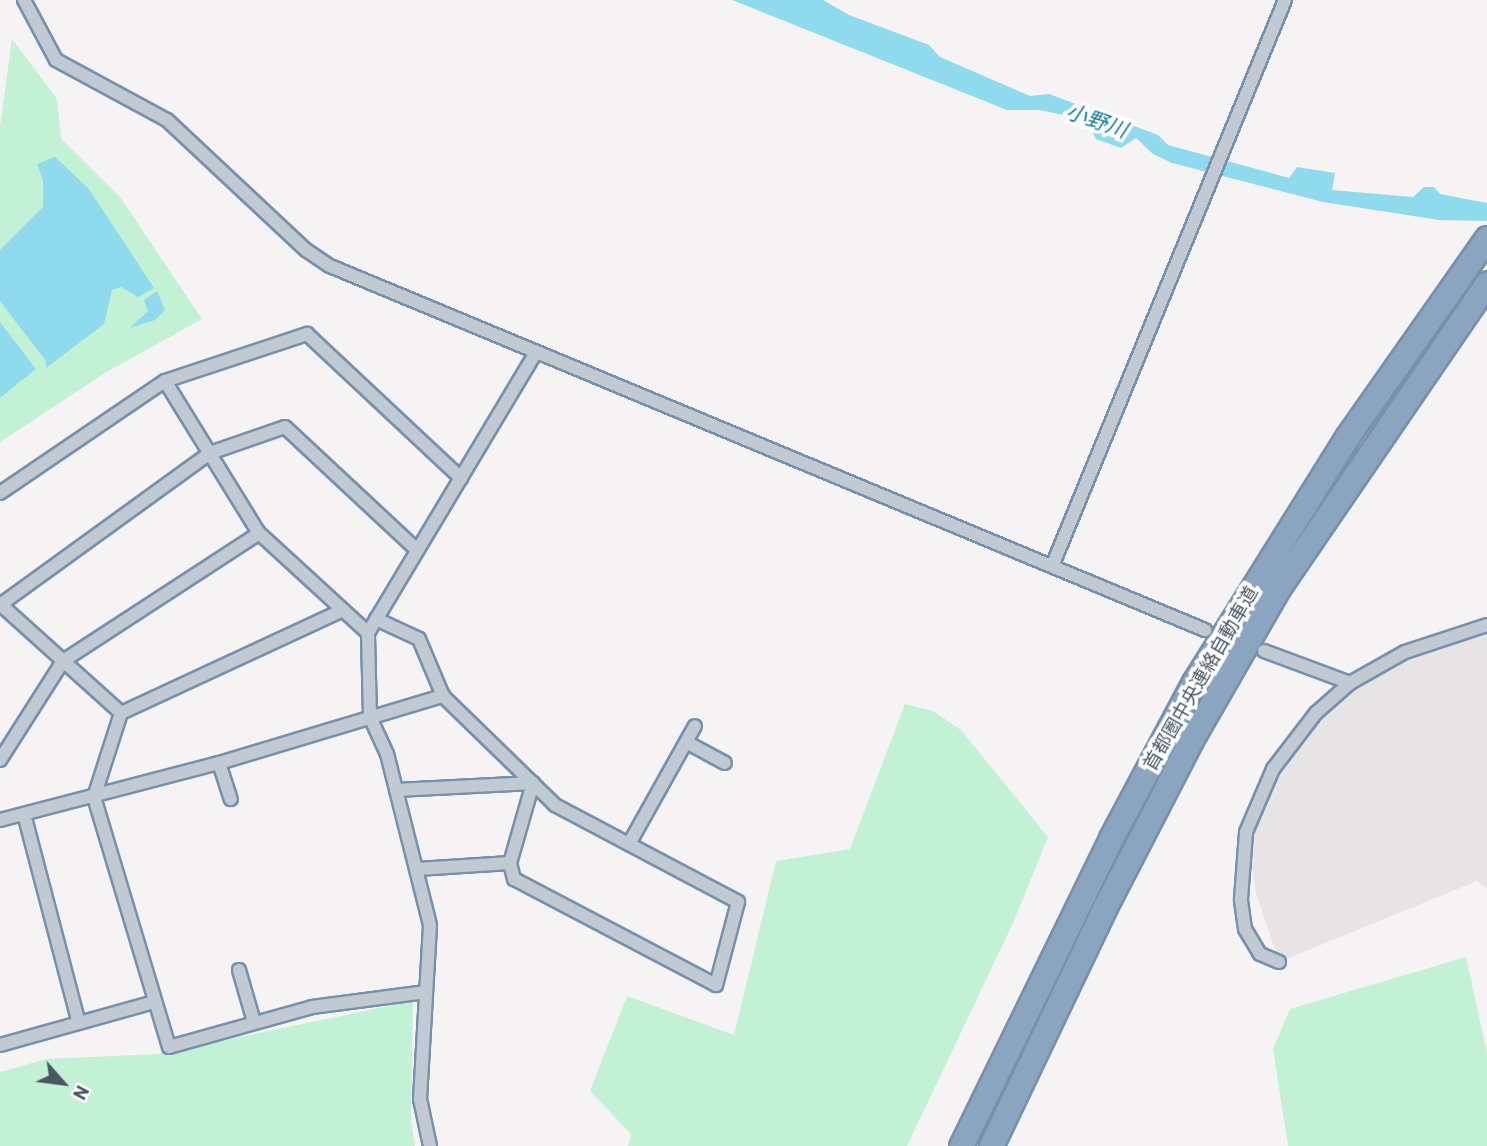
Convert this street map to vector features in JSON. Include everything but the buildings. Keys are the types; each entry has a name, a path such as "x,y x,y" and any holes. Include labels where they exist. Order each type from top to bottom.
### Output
{"highway":[{"name":"首都圏中央連絡自動車道","path":"961,1146 1105,849 1195,682 1283,535 1420,330 1487,238"},
{"name":"首都圏中央連絡自動車道","path":"991,1146 1106,905 1191,740 1279,587 1487,283"}],"street":[{"path":"24,0 56,60 167,120 306,250 330,266 1205,630"},
{"path":"1053,565 1284,0"},
{"path":"0,493 165,381 307,334 461,478"},
{"path":"430,1146 421,1099 429,925 396,790 370,717 368,633 536,352"},
{"path":"165,381 259,533 368,633"},
{"path":"121,713 0,605 210,453 285,426 417,551"},
{"path":"0,760 63,661 259,533"},
{"path":"343,610 121,713 94,797 169,1047 312,1006 426,992"},
{"path":"376,619 419,639 443,696 533,783 555,805 738,902 716,985 514,879 510,863 533,783"},
{"path":"1279,962 1260,954 1245,929 1241,856 1256,800 1293,738 1350,682 1405,652 1487,625"},
{"path":"1264,651 1350,682"},
{"path":"0,820 219,763 443,696"},
{"path":"629,844 695,726"},
{"path":"686,742 725,763"},
{"path":"219,763 231,799"},
{"path":"396,790 533,783"},
{"path":"24,814 79,1023"},
{"path":"417,869 510,863"},
{"path":"239,970 254,1022"},
{"path":"0,1045 154,1002"}],"shaded area":[{"path":"1487,626 1487,889 1477,881 1279,962 1256,893 1246,832 1316,713 1381,667"}],"green space":[{"path":"12,39 57,99 61,139 120,197 202,319 105,373 0,442 0,127"},
{"path":"905,704 933,711 961,730 1048,837 1013,923 907,1146 628,1146 631,1134 590,1091 627,996 734,1035 776,861 850,849"},
{"path":"1466,957 1487,1053 1487,1146 1288,1146 1273,1049 1290,1009"},
{"path":"413,1001 411,1121 415,1146 0,1146 0,1072 46,1059 158,1054"}],"water":[{"name":"小野川","path":"732,0 823,0 849,15 929,45 940,57 1030,96 1049,94 1158,135 1168,145 1289,178 1297,167 1335,173 1332,190 1413,197 1424,187 1434,187 1440,194 1487,203 1487,221 1439,220 1323,202 1172,163 1153,154 1136,138 1121,148 1096,139 1086,120 1040,110 1007,110"},
{"path":"55,157 89,189 154,288 138,297 121,287 112,290 104,324 46,368 46,361 0,301 0,250 43,207 43,181 37,164"},
{"path":"157,291 165,310 155,320 130,328 148,311 144,300"},
{"path":"0,322 36,369 0,398"}],"tunnel":[{"path":"1205,630 1264,651"}]}
